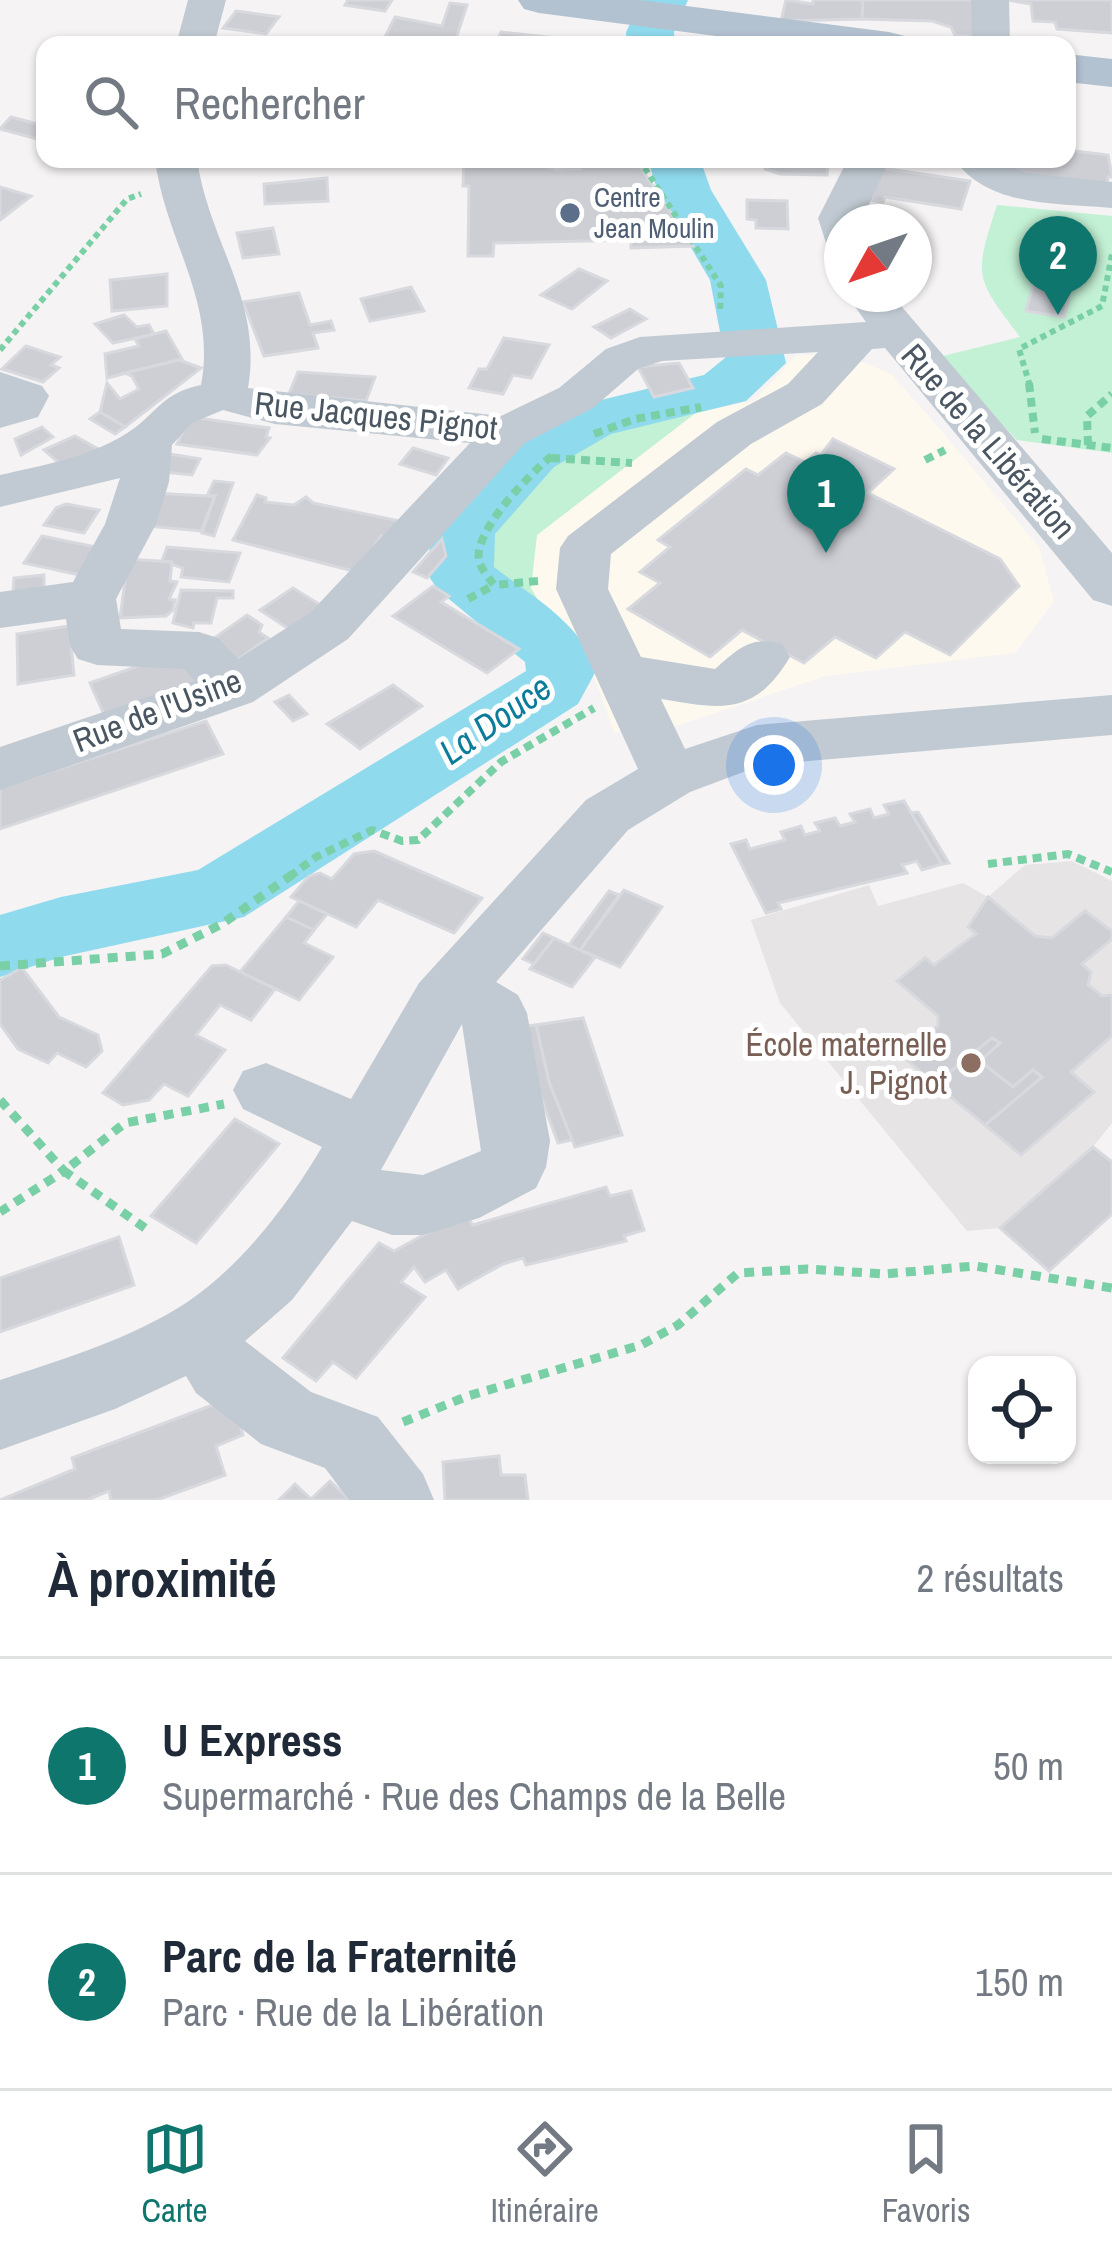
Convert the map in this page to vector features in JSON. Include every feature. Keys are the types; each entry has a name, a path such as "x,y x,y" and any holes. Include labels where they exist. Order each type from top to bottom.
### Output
{"main road":[{"path":"539,0 818,36"},
{"path":"1076,69 1112,73"}],"street":[{"path":"197,36 207,0"},
{"path":"990,0 991,36"},
{"name":"Rue Jacques Pignot","path":"177,168 183,213 212,274 231,335 224,396 275,409 508,432 576,398 622,359 656,347 719,332 784,339 876,337"},
{"path":"846,204 864,168"},
{"path":"979,168 1000,182 1112,195"},
{"name":"Rue de la Libération","path":"871,312 876,337 1012,440 1047,503 1112,588"},
{"path":"670,777 582,589 586,548 734,433 806,394 876,337"},
{"path":"0,386 25,395 21,407 0,413"},
{"path":"0,491 101,468 148,442 196,400 224,396"},
{"name":"Rue de l'Usine","path":"0,769 233,688 329,626 508,432"},
{"path":"99,733 79,678 107,574 149,468 148,442"},
{"path":"0,610 93,622 199,651 233,688"},
{"path":"625,680 725,690 763,658"},
{"path":"0,1415 89,1385 200,1334 267,1278 351,1160 454,988 607,814 670,777 757,745 1112,715"},
{"path":"266,1090 351,1160 395,1206 433,1203 487,1183 512,1167 516,1141 495,1013 454,988"},
{"path":"200,1334 222,1370 287,1419 351,1442 396,1500"}],"path":[{"path":"645,168 721,286 719,332"},
{"path":"0,350 127,199 141,194"},
{"path":"1012,440 1034,405 1019,349 1102,306 1112,254"},
{"path":"1088,445 1088,416 1112,394"},
{"path":"579,439 635,419 702,406"},
{"path":"1012,440 1112,448"},
{"path":"1012,440 1035,458 1058,488 1047,503"},
{"path":"494,585 478,560 480,541 508,502 563,448"},
{"path":"468,599 494,585 584,576"},
{"path":"0,966 162,954 221,924 316,857 372,830 402,841 418,840 501,762 625,680"},
{"path":"988,864 1068,854 1112,872"},
{"path":"0,1212 64,1172 101,1137 134,1120 196,1113 266,1090"},
{"path":"0,1100 64,1172 145,1228"},
{"path":"351,1442 468,1396 641,1346 678,1325 738,1273 808,1269 884,1274 975,1266 1112,1288"}],"shaded area":[{"path":"843,354 891,374 933,421 1039,547 1054,601 1015,653 826,676 661,731 614,732 586,654 560,637 531,588 537,535 697,412 754,401 796,355"},
{"name":"École maternelle J. Pignot","path":"1072,861 1112,881 1112,1123 1093,1147 1112,1162 1112,1214 1049,1271 1000,1228 967,1231 780,1003 751,920 869,885 878,906 963,883 988,897 1025,865"}],"green space":[{"path":"997,205 1112,216 1112,453 1017,440 939,357 1020,337 994,301 983,275 984,247"},
{"path":"682,407 697,412 537,535 531,588 560,637 502,598 482,573 475,540 537,461 595,429"}],"building":[{"path":"348,0 392,0 385,11 345,5"},
{"path":"786,0 813,4 813,0 863,0 862,19 781,21"},
{"path":"863,0 978,0 978,36 955,35 951,27 932,21 862,19"},
{"path":"1008,0 1112,0 1112,33 1057,29 1055,22 1033,21 1031,4"},
{"path":"450,3 467,5 457,36 386,36 395,17 442,26"},
{"path":"236,11 279,17 266,34 223,28"},
{"path":"11,117 36,124 36,139 0,129"},
{"path":"1076,151 1108,155 1112,177 1107,185 1008,174 999,168 1076,168"},
{"name":"Centre Jean Moulin","path":"464,168 641,168 693,246 631,248 631,240 494,243 493,256 468,256 469,186 463,186"},
{"path":"765,168 828,168 827,175"},
{"path":"881,168 970,181 961,209 885,197 883,202 871,200"},
{"path":"327,178 328,201 265,204 264,184"},
{"path":"0,187 31,196 0,220"},
{"path":"747,200 787,201 788,229 756,228 756,220 747,219"},
{"path":"273,228 279,254 243,258 237,233"},
{"path":"579,269 607,281 572,309 541,295"},
{"path":"167,274 167,306 112,311 110,280"},
{"path":"1033,286 1070,292 1064,317 1026,311"},
{"path":"411,287 424,311 370,321 361,299"},
{"path":"299,293 310,325 331,321 334,330 313,333 318,348 264,356 243,302"},
{"path":"630,309 646,319 611,338 594,327"},
{"path":"124,315 137,327 149,325 154,334 113,343 95,324"},
{"path":"166,331 182,359 107,378 105,354 139,346 135,339"},
{"path":"504,338 549,345 531,378 513,375 503,394 469,388 479,369 487,369"},
{"path":"26,346 60,357 51,365 59,368 43,382 2,369"},
{"path":"179,360 201,368 125,427 100,412 107,383 120,399 139,389 125,373"},
{"path":"679,363 693,388 654,397 638,367"},
{"path":"298,372 375,377 366,401 289,394"},
{"path":"100,412 125,427 115,434 90,419"},
{"path":"191,417 269,428 266,437 270,438 257,455 177,444"},
{"path":"42,427 53,437 21,455 15,439"},
{"path":"75,436 102,451 67,470 44,450"},
{"path":"833,439 894,469 868,493 1000,559 1019,586 950,655 905,632 876,658 835,637 804,663 742,630 710,657 628,609 660,583 640,572 670,547 658,540 746,469 758,475 786,453 805,462 816,453 821,455"},
{"path":"413,448 448,458 436,475 400,464"},
{"path":"170,454 200,459 192,475 163,472"},
{"path":"214,481 233,483 214,536 202,533 215,496 207,496"},
{"path":"153,493 215,496 201,531 136,525"},
{"path":"257,495 266,498 265,502 294,505 306,497 313,503 409,523 400,540 381,536 357,572 233,540"},
{"path":"66,504 99,510 84,533 44,525 56,508"},
{"path":"42,536 101,548 89,577 24,563"},
{"path":"442,539 446,556 427,578 413,572"},
{"path":"167,547 240,553 229,582 181,577 183,568 162,561"},
{"path":"128,559 172,562 170,581 177,582 169,599 175,600 166,616 120,618"},
{"path":"44,575 44,590 13,594 14,578"},
{"path":"433,586 449,596 441,602 519,649 487,673 393,616"},
{"path":"293,588 335,614 301,637 260,610"},
{"path":"181,590 233,591 233,598 217,598 211,623 194,623 193,628 173,623"},
{"path":"247,615 262,625 259,632 268,638 237,660 209,642"},
{"path":"69,626 74,675 18,684 17,634"},
{"path":"194,662 206,683 105,717 90,683 147,663"},
{"path":"393,685 422,706 360,749 327,724"},
{"path":"289,695 307,714 293,721 275,702"},
{"path":"206,721 223,754 0,829 0,788"},
{"path":"904,801 942,864 922,870 917,861 902,865 907,873 778,903 781,909 766,913 731,844 746,840 750,849 785,840 781,832 801,826 805,835 820,831 815,823 835,818 840,826 855,822 850,814 870,809 874,818 889,814 884,805"},
{"path":"918,812 949,863 942,864 911,813"},
{"path":"374,851 482,898 454,933 378,900 356,927 291,897 309,876 320,873 332,879 354,854"},
{"path":"624,890 662,907 620,967 580,950"},
{"path":"609,891 619,895 580,950 569,945"},
{"path":"988,897 1035,936 1052,938 1085,911 1112,931 1112,939 1082,964 1091,972 1088,985 1102,996 1112,995 1112,1036 1071,1072 1094,1092 1021,1155 985,1125 1042,1077 1033,1070 1013,1087 980,1061 1000,1043 992,1038 935,1084 901,1055 938,1026 938,1016 897,981 925,958 934,965 976,934 968,927"},
{"path":"299,901 327,914 314,930 286,917"},
{"path":"286,917 314,930 304,943 333,957 299,1000 240,972"},
{"path":"543,933 554,938 534,964 523,959"},
{"path":"554,938 595,957 572,987 530,969"},
{"path":"226,965 275,989 251,1020 220,1005 196,1035 225,1050 188,1096 164,1084 149,1100 123,1105 103,1093 212,966"},
{"path":"22,968 59,1017 98,1035 102,1051 86,1067 57,1053 48,1063 18,1049 0,1024 0,980"},
{"path":"583,1018 622,1135 575,1147 549,1082 536,1025"},
{"path":"536,1025 549,1082 572,1140 558,1143 541,1097 524,1026"},
{"path":"992,1038 1000,1043 980,1061 1013,1087 1033,1070 1042,1077 985,1125 935,1084"},
{"path":"235,1119 279,1144 196,1243 151,1216"},
{"path":"1093,1147 1112,1162 1112,1214 1049,1271 1000,1228"},
{"path":"606,1187 610,1196 631,1191 644,1230 624,1236 626,1241 526,1265 523,1258 503,1264 458,1289 446,1270 425,1282 414,1267 401,1282 425,1297 356,1378 333,1362 316,1381 283,1358 379,1243 394,1251 464,1213 473,1225"},
{"path":"119,1237 134,1285 0,1332 0,1278"},
{"path":"231,1398 243,1435 216,1446 225,1475 157,1500 111,1500 109,1491 87,1500 0,1500 75,1469 72,1458"},
{"path":"499,1456 501,1475 525,1475 528,1500 445,1500 443,1462"},
{"path":"330,1481 350,1500 279,1500 295,1484 311,1499"}],"waterway":[{"name":"La Douce","path":"650,36 665,0"},
{"name":"La Douce","path":"0,946 61,927 217,896 553,687 562,669 555,650 461,575 463,530 532,453 590,421 725,388 756,363 738,280 684,190 677,168"}],"place":[{"name":"Centre Jean Moulin","path":"570,213"},
{"name":"Parc de la Fraternité","path":"1058,315"},
{"name":"U Express","path":"826,553"},
{"name":"École maternelle J. Pignot","path":"971,1063"}]}
